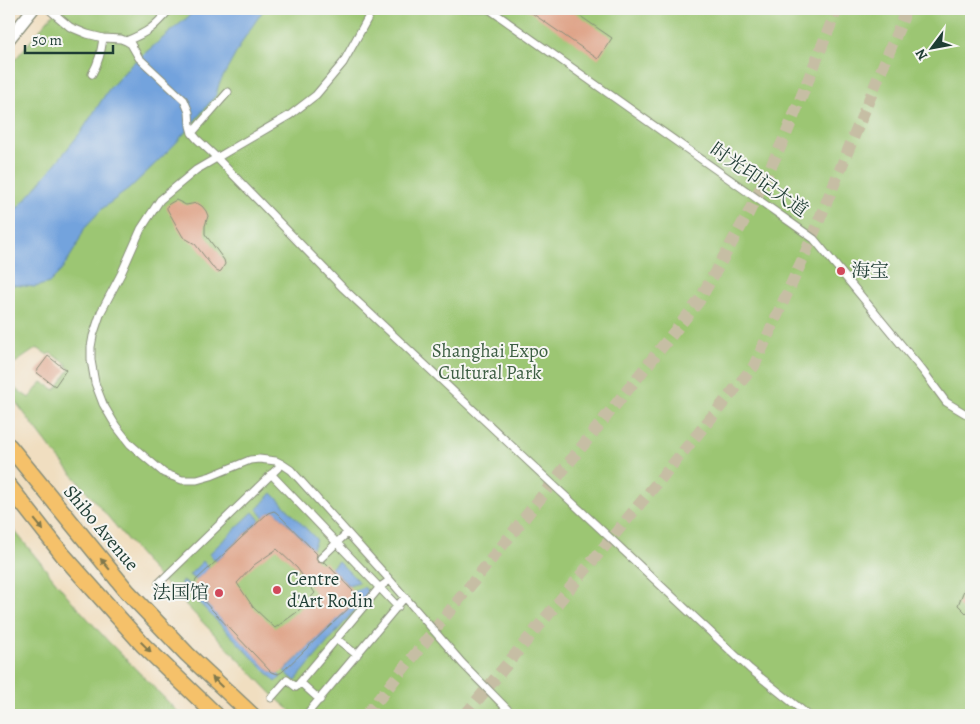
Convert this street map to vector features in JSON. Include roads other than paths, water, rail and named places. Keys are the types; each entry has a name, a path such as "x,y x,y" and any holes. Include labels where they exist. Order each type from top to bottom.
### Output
{"main road":[{"name":"Shibo Avenue","path":"9,446 127,591 187,654 252,715"},
{"path":"9,486 63,555 137,638 216,715"}],"street":[{"path":"9,39 33,9"},
{"path":"51,10 70,27 86,34 126,40 142,35 152,28 170,9"},
{"path":"374,9 343,63 316,95 290,115 196,170 160,200 141,229 121,274 101,312 91,347 95,383 103,404 116,426 130,444 164,473 182,480 197,480 250,460 270,460 282,464 297,476 462,662 513,715"},
{"name":"时光印记大道","path":"489,9 814,239 946,402 971,417"},
{"path":"92,74 98,65 103,38"},
{"path":"126,40 131,44 139,58 184,100 189,112 192,133 197,139 217,157 343,288 750,669 808,715"},
{"path":"192,133 228,92"},
{"path":"159,582 282,464"},
{"path":"271,474 398,606"},
{"path":"321,558 347,533"},
{"path":"271,698 287,680 296,687 380,587 390,580"},
{"path":"306,715 405,598"},
{"path":"337,638 357,655"},
{"path":"300,682 320,700"}],"water":[{"path":"196,9 264,9 245,37 219,84 216,95 176,143 129,189 103,208 85,227 76,247 61,271 49,283 35,287 13,285 9,282 9,217 34,190 81,132 109,89 132,64"},
{"path":"272,493 316,539 312,549 277,513 270,512 264,517 257,509"},
{"path":"253,512 260,520 216,561 209,554"},
{"path":"203,561 209,568 196,580 189,575"},
{"path":"338,561 359,582 348,585 331,568"},
{"path":"183,581 193,587 195,592 271,672 281,677 276,682 180,583"},
{"path":"364,587 369,593 295,681 284,671 354,603 356,599 353,591"}],"tunnel":[{"path":"366,715 699,301 749,212 785,137 836,9"},
{"path":"465,715 754,366 805,254 903,18 904,9"}],"place":[{"name":"海宝","path":"841,271"},
{"name":"Centre d'Art Rodin","path":"277,590"},
{"name":"法国馆","path":"219,593"}],"park label":[{"name":"Shanghai Expo Cultural Park","path":"490,362"}]}
